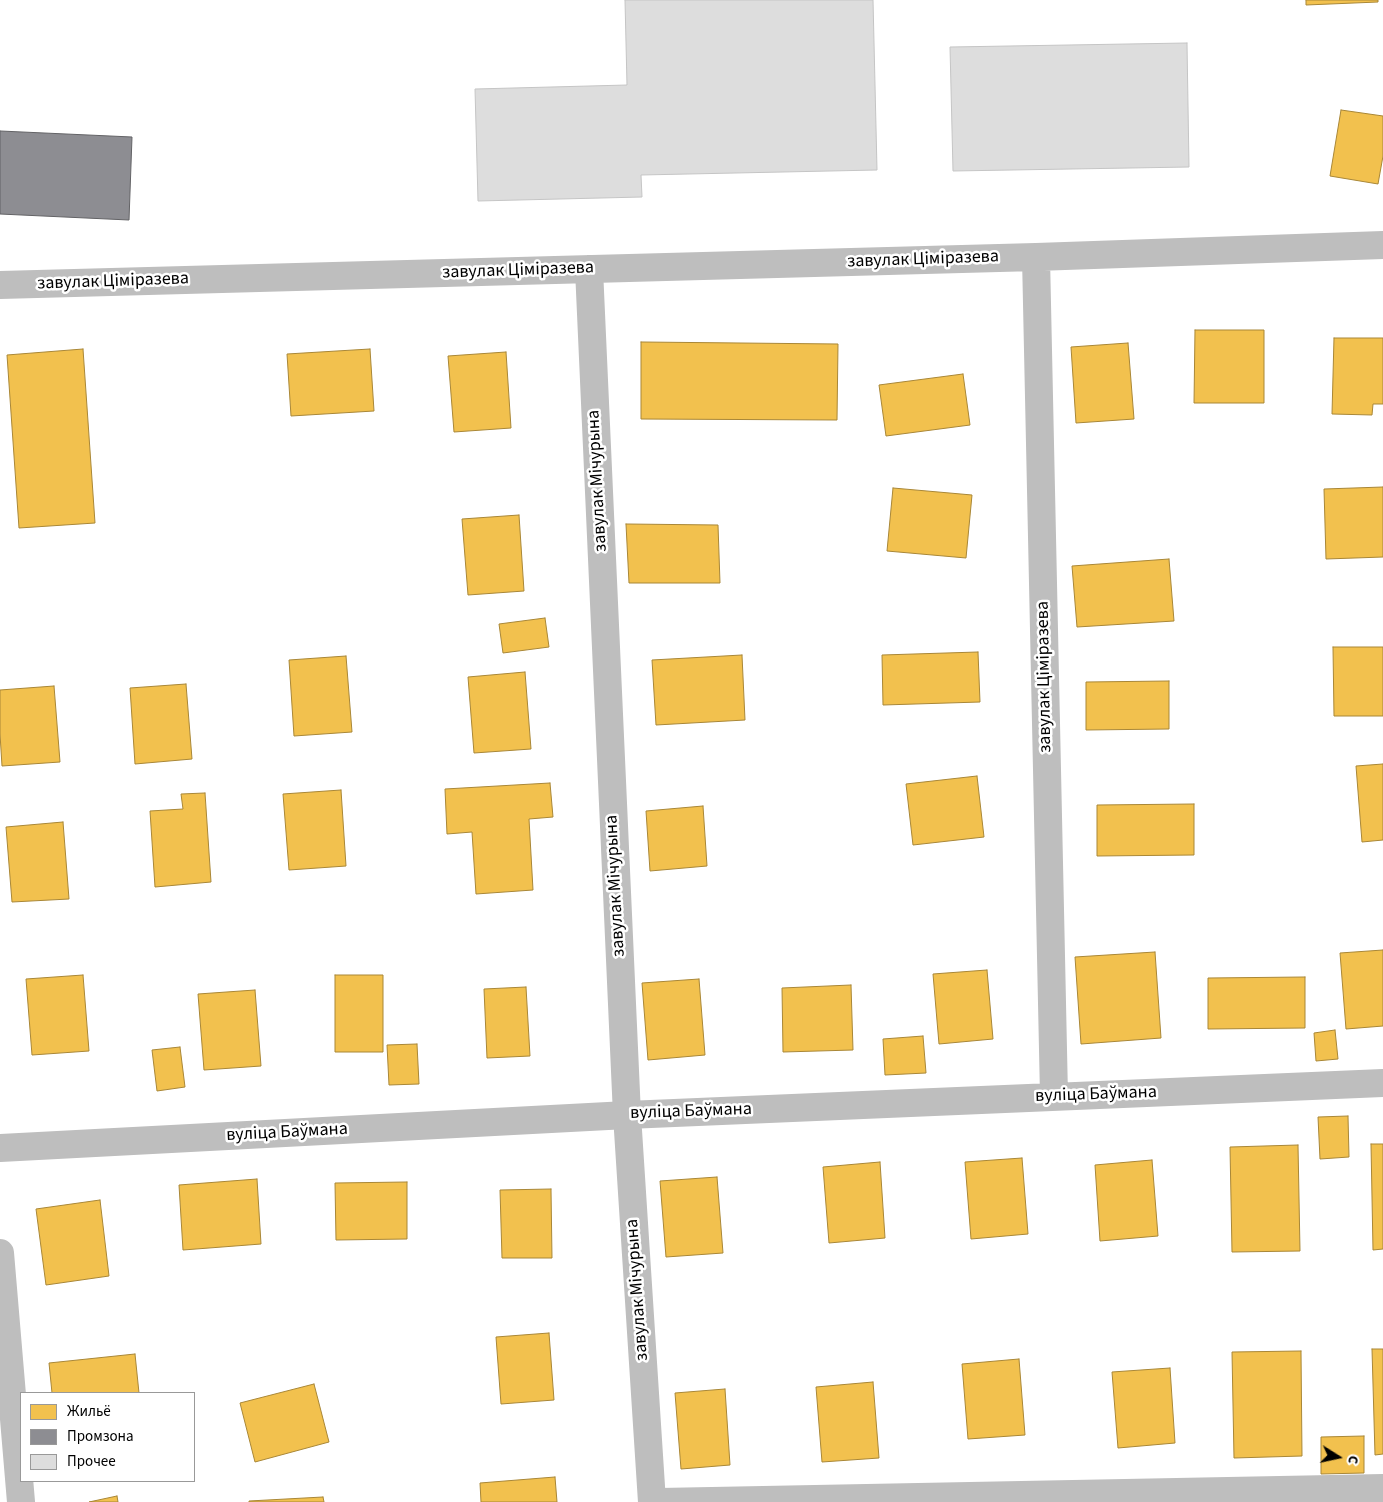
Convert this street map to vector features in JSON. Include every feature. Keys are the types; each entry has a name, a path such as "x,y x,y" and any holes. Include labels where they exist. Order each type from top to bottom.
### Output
{"street":[{"name":"завулак Ціміразева","path":"0,285 1036,257 1383,245"},
{"name":"завулак Ціміразева","path":"1036,257 1054,1096"},
{"name":"завулак Мічурына","path":"589,269 627,1115 652,1502"},
{"name":"вуліца Баўмана","path":"0,1148 627,1115 1383,1083"},
{"path":"0,1252 21,1502"},
{"path":"660,1502 1383,1488"}],"building: Жильё":[{"path":"1306,0 1378,0 1378,2 1306,5"},
{"path":"1341,110 1383,116 1383,156 1378,184 1330,176"},
{"path":"1195,330 1264,330 1264,403 1194,403"},
{"path":"1334,338 1383,338 1383,404 1373,404 1372,415 1332,414"},
{"path":"641,342 838,344 837,420 641,419"},
{"path":"1128,343 1134,419 1076,423 1071,347"},
{"path":"83,349 95,523 19,528 7,355"},
{"path":"370,349 374,411 291,416 287,354"},
{"path":"506,352 511,428 454,432 448,356"},
{"path":"963,374 970,425 886,436 879,385"},
{"path":"1383,487 1383,557 1326,559 1324,489"},
{"path":"893,488 972,495 966,558 887,551"},
{"path":"519,515 524,591 468,595 462,519"},
{"path":"626,524 718,525 720,583 629,583"},
{"path":"1169,559 1174,621 1077,627 1072,566"},
{"path":"545,618 549,647 503,653 499,624"},
{"path":"1333,647 1383,647 1383,716 1334,716"},
{"path":"978,652 980,702 883,705 882,655"},
{"path":"742,655 745,720 656,725 652,660"},
{"path":"346,656 352,732 294,736 289,660"},
{"path":"525,672 531,749 474,753 468,677"},
{"path":"1169,681 1169,729 1086,730 1086,682"},
{"path":"186,684 192,759 135,764 130,688"},
{"path":"54,686 60,762 2,766 0,690"},
{"path":"1383,764 1383,840 1362,842 1356,766"},
{"path":"977,776 984,837 913,845 906,784"},
{"path":"550,783 553,817 529,819 533,890 476,894 472,832 447,834 445,789"},
{"path":"341,790 346,866 289,870 283,794"},
{"path":"205,793 211,882 155,887 150,811 183,809 181,794"},
{"path":"1194,804 1194,855 1097,856 1097,805"},
{"path":"703,806 707,866 650,871 646,811"},
{"path":"63,822 69,899 12,902 6,827"},
{"path":"1383,950 1383,1026 1346,1029 1340,953"},
{"path":"1155,952 1161,1038 1081,1044 1075,957"},
{"path":"987,970 993,1039 939,1044 933,974"},
{"path":"83,975 89,1051 32,1055 26,979"},
{"path":"335,975 383,975 383,1052 335,1052"},
{"path":"1305,977 1305,1028 1208,1029 1208,978"},
{"path":"699,979 705,1055 648,1060 642,983"},
{"path":"851,985 853,1050 783,1052 782,988"},
{"path":"526,987 530,1056 487,1058 484,989"},
{"path":"255,990 261,1066 204,1070 198,994"},
{"path":"1335,1030 1338,1059 1316,1061 1314,1033"},
{"path":"923,1036 926,1073 885,1075 883,1039"},
{"path":"417,1044 419,1084 389,1085 387,1045"},
{"path":"180,1047 185,1087 157,1091 152,1050"},
{"path":"1348,1116 1349,1157 1320,1159 1318,1117"},
{"path":"1371,1144 1383,1144 1383,1249 1373,1250"},
{"path":"1298,1145 1300,1251 1232,1252 1230,1147"},
{"path":"1022,1158 1028,1234 971,1239 965,1162"},
{"path":"1152,1160 1158,1236 1100,1241 1095,1165"},
{"path":"880,1162 885,1238 829,1243 823,1167"},
{"path":"717,1177 723,1253 666,1257 660,1181"},
{"path":"257,1179 261,1244 183,1250 179,1185"},
{"path":"407,1182 407,1239 336,1240 335,1183"},
{"path":"551,1189 552,1258 502,1258 500,1190"},
{"path":"100,1200 109,1276 46,1285 36,1209"},
{"path":"549,1333 554,1400 501,1404 496,1337"},
{"path":"1372,1349 1383,1349 1383,1454 1375,1455"},
{"path":"1301,1351 1302,1456 1234,1458 1232,1352"},
{"path":"135,1354 139,1392 52,1392 49,1363"},
{"path":"1019,1359 1025,1435 968,1439 962,1364"},
{"path":"1170,1368 1175,1443 1118,1448 1112,1372"},
{"path":"873,1382 879,1458 822,1462 816,1387"},
{"path":"314,1384 329,1442 255,1462 240,1403"},
{"path":"725,1389 730,1465 681,1469 675,1393"},
{"path":"1364,1436 1364,1473 1321,1474 1321,1437"},
{"path":"555,1477 557,1502 481,1502 480,1483"},
{"path":"117,1496 118,1502 89,1502"},
{"path":"323,1497 324,1502 249,1502 249,1501"}],"building: Промзона":[{"path":"0,131 132,137 129,220 0,214"}],"building: Прочее":[{"path":"625,0 873,0 877,170 641,175 642,197 478,201 475,89 627,85"},
{"path":"1187,43 1189,167 953,171 950,47"}]}
